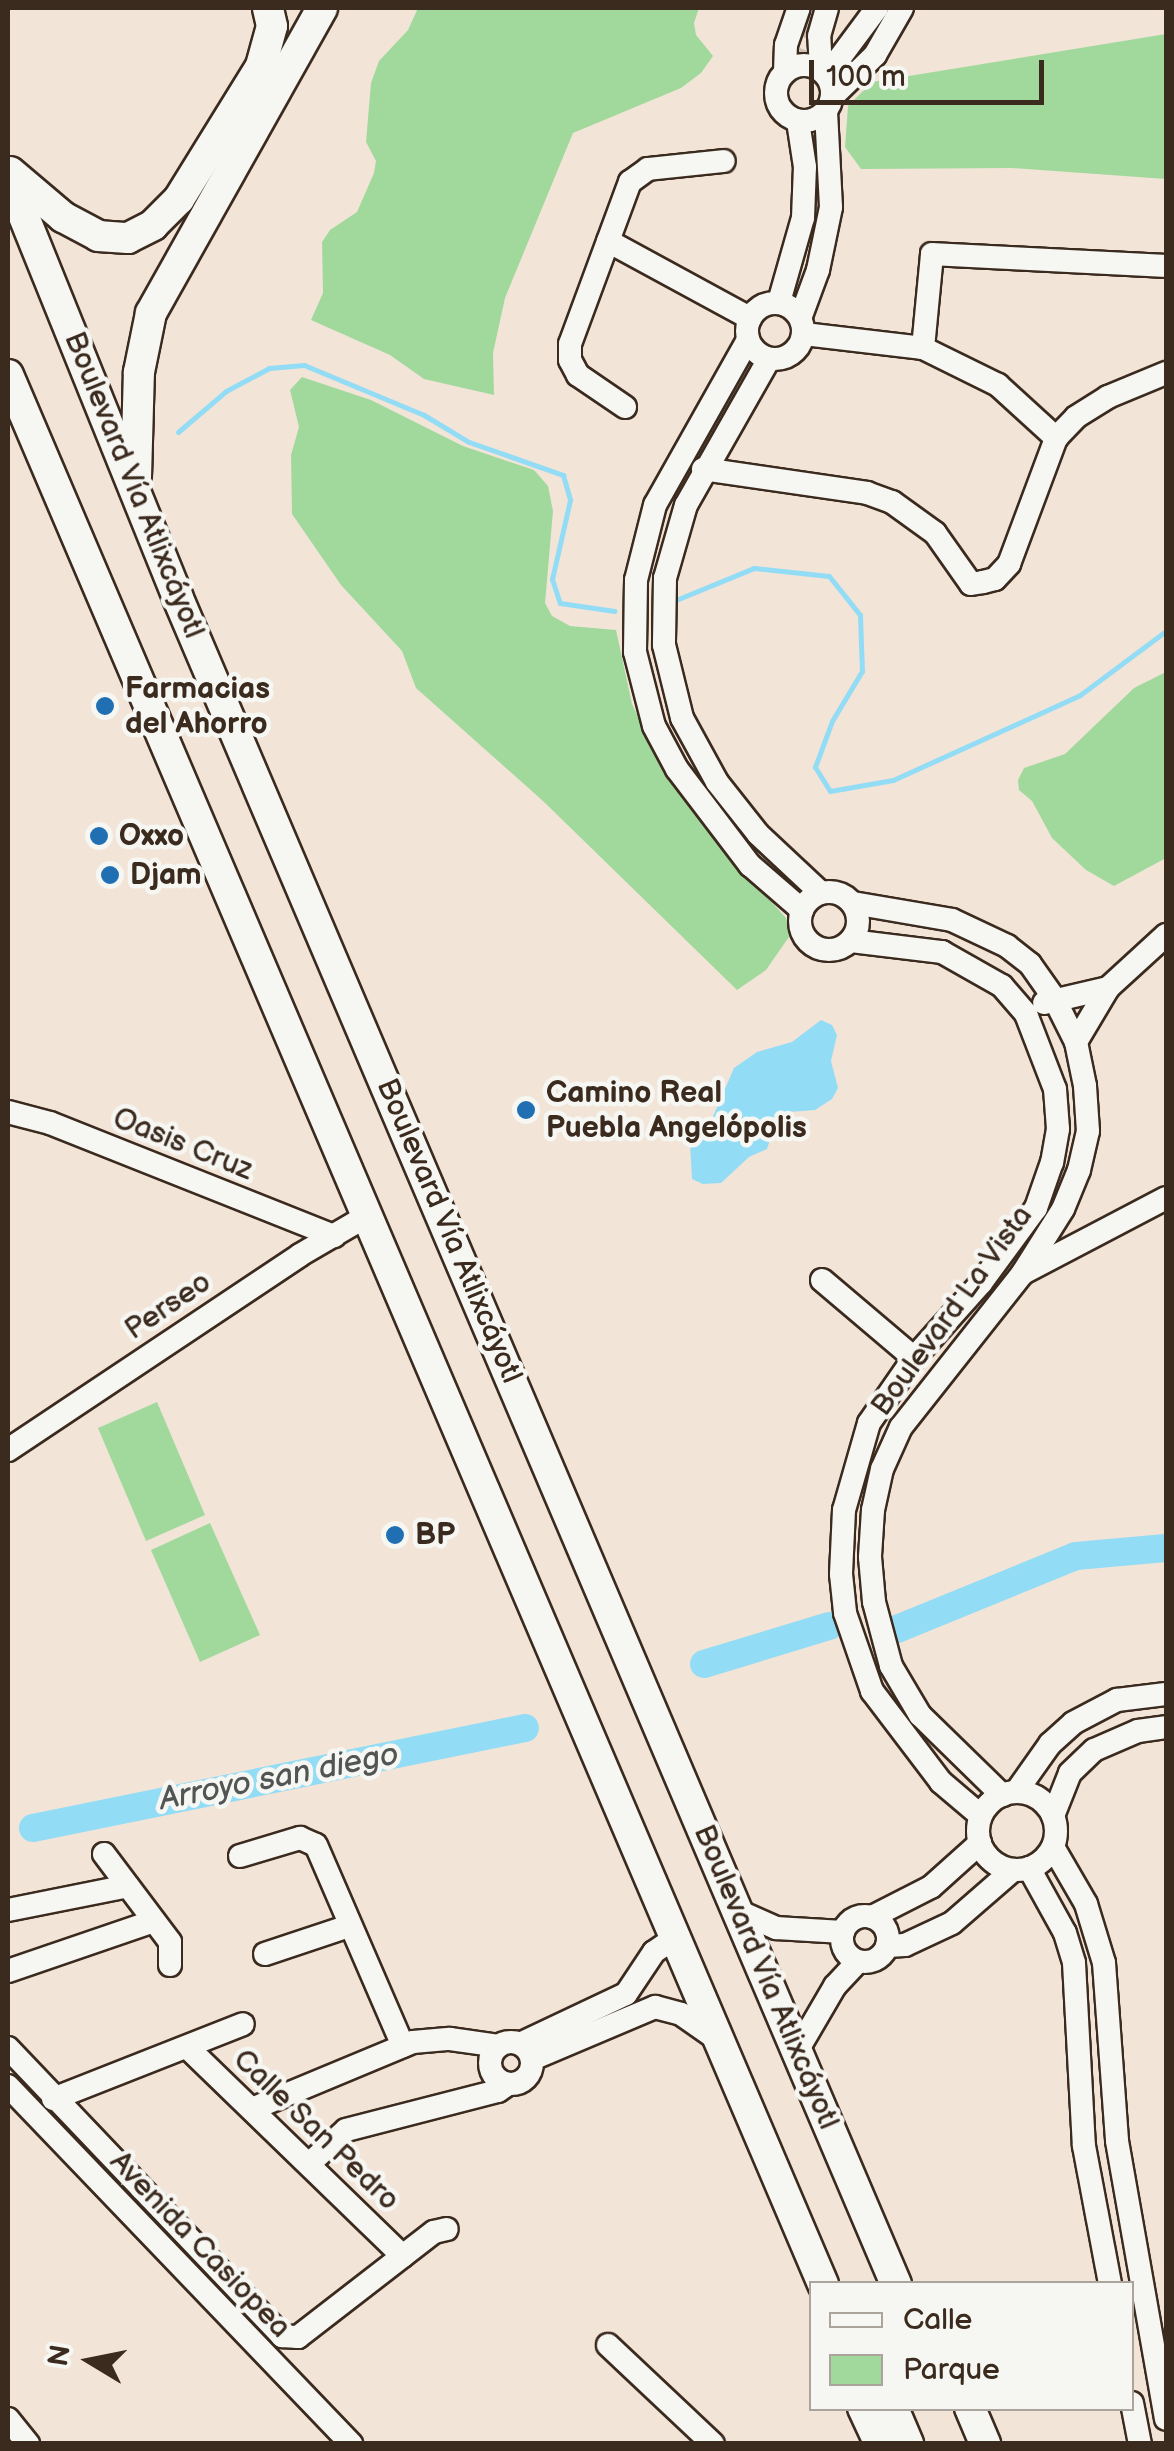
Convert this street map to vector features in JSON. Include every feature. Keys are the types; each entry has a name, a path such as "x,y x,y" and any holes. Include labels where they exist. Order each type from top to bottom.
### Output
{"main road":[{"path":"8,173 64,218 98,236 128,238 153,225 179,199 261,66 272,26 268,8"},
{"path":"136,490 139,372 150,314 322,8"},
{"name":"Boulevard Vía Atlixcáyotl","path":"8,173 136,490 895,2281"},
{"path":"8,375 16,404 822,2281"},
{"path":"864,2411 880,2444"},
{"path":"894,2411 908,2444"},
{"path":"951,2411 965,2444"},
{"path":"971,2411 985,2444"}],"street":[{"path":"799,8 786,45 785,72 776,94 779,106 798,121 814,120 827,88 877,8"},
{"path":"827,88 875,55 902,8"},
{"path":"825,17 840,42 857,40"},
{"path":"608,241 749,329 756,352 770,359 784,358 798,349 831,207 825,17"},
{"path":"785,72 809,65 827,88"},
{"path":"779,302 803,218 805,167 798,121"},
{"path":"625,407 578,376 570,360 570,344 608,241 636,176 648,168 724,161"},
{"path":"923,348 932,254 1166,266"},
{"path":"779,302 802,325 923,348 998,385 1056,438"},
{"path":"779,302 765,304 749,329 655,505 636,580 634,652 654,726 677,769 750,865 802,910"},
{"path":"770,359 686,505 664,578 661,608 670,681 682,718 717,782 758,834 821,893"},
{"path":"703,470 867,493 892,502 935,534 971,584 995,579 1009,564 1056,438 1076,418 1108,397 1166,373"},
{"path":"821,893 838,893 853,903 859,923 851,942 832,951 812,945 800,923 802,910 821,893"},
{"name":"Boulevard La Vista","path":"853,903 920,912 984,932 1030,964 1054,998 1076,1042 1088,1131 1079,1170 1063,1209 1022,1274 900,1426 882,1469 870,1557 874,1602 891,1666 920,1716 1009,1793"},
{"path":"1076,1042 1108,988 1166,936"},
{"name":"Boulevard La Vista","path":"851,942 942,952 1002,986 1026,1014 1055,1089 1058,1129 1052,1162 1036,1208 981,1283 914,1358 869,1423 844,1510 841,1574 845,1613 872,1692 941,1782 981,1816"},
{"path":"1026,1014 1054,998 1108,988"},
{"name":"Oasis Cruz","path":"8,1112 50,1122 334,1236"},
{"path":"1022,1274 1166,1198"},
{"path":"1063,1209 1101,1231"},
{"name":"Perseo","path":"8,1450 300,1254 365,1217"},
{"path":"822,1280 914,1358"},
{"path":"954,1311 978,1330"},
{"path":"1109,2281 1084,2146 1074,1963 1065,1932 1021,1869 999,1866 980,1843 981,1816 1009,1793 1073,1722 1116,1700 1166,1694"},
{"path":"1166,1727 1124,1735 1094,1750 1070,1773 1053,1816 1053,1847 1086,1904 1104,1963 1117,2141 1166,2418"},
{"path":"1009,1793 1044,1803 1053,1816"},
{"path":"240,1856 310,1839 404,2046"},
{"path":"872,1916 886,1928 887,1946 876,1960 858,1961 844,1949 843,1932 854,1918 872,1916 931,1887 980,1843"},
{"path":"887,1946 905,1946 952,1923 1021,1869 1043,1860 1053,1847"},
{"path":"104,1854 170,1942 170,1965"},
{"path":"8,1910 128,1886"},
{"path":"738,1911 776,1928 843,1932"},
{"path":"8,1972 154,1921"},
{"path":"265,1954 349,1926"},
{"path":"508,2084 493,2073 490,2063 626,1994 654,1952 676,1937"},
{"path":"797,2051 835,1986 858,1961"},
{"path":"252,2109 404,2046 439,2039 517,2050 655,2007 681,2014 721,2042"},
{"path":"53,2099 242,2024"},
{"path":"8,2048 282,2336 291,2340 434,2232 447,2228"},
{"name":"Calle San Pedro","path":"188,2048 403,2256"},
{"path":"308,2164 346,2130 498,2091 526,2078 517,2050"},
{"name":"Avenida Casiopea","path":"8,2086 351,2444"},
{"path":"1104,2252 1138,2246"},
{"path":"608,2345 713,2444"},
{"path":"1134,2411 1140,2444"},
{"path":"8,2419 28,2444"}],"green space":[{"path":"418,8 699,8 694,23 696,35 713,56 701,73 681,88 573,133 505,298 493,353 494,395 424,379 390,355 311,320 323,293 322,242 330,230 357,212 374,173 376,161 366,142 371,83 379,61 408,30"},
{"path":"1166,34 1166,179 1012,168 861,169 845,147 848,106 872,82"},
{"path":"302,377 371,400 463,446 534,470 548,486 553,511 545,603 552,616 570,626 616,630 632,704 658,759 708,832 786,918 791,934 766,970 737,990 543,801 416,688 402,651 341,585 292,514 291,455 299,427 290,390"},
{"path":"1166,672 1166,858 1114,886 1086,870 1052,838 1032,801 1019,790 1018,780 1024,768 1065,754 1134,688"},
{"path":"157,1402 205,1515 146,1541 98,1428"},
{"path":"210,1523 260,1635 200,1662 151,1550"}],"water":[{"path":"821,1020 832,1025 837,1035 831,1061 838,1088 832,1099 815,1110 789,1112 776,1121 767,1149 749,1157 721,1183 703,1184 692,1179 690,1144 708,1128 734,1068 757,1052 792,1042"}],"waterway":[{"path":"178,432 226,391 269,368 304,365 424,415 469,442 563,475 570,500 552,579 560,603 614,611"},
{"path":"671,602 754,568 829,576 860,615 862,671 832,721 815,767 830,791 893,780 1080,695 1166,631"},
{"path":"897,1629 1076,1556 1166,1548"},
{"path":"704,1664 829,1626"},
{"name":"Arroyo san diego","path":"33,1828 525,1728"}],"tunnel":[{"path":"791,68 816,8"}],"place":[{"name":"Farmacias del Ahorro","path":"105,706"},
{"name":"Oxxo","path":"99,836"},
{"name":"Djam","path":"110,875"},
{"name":"Camino Real Puebla Angelópolis","path":"526,1110"},
{"name":"BP","path":"395,1535"}]}
